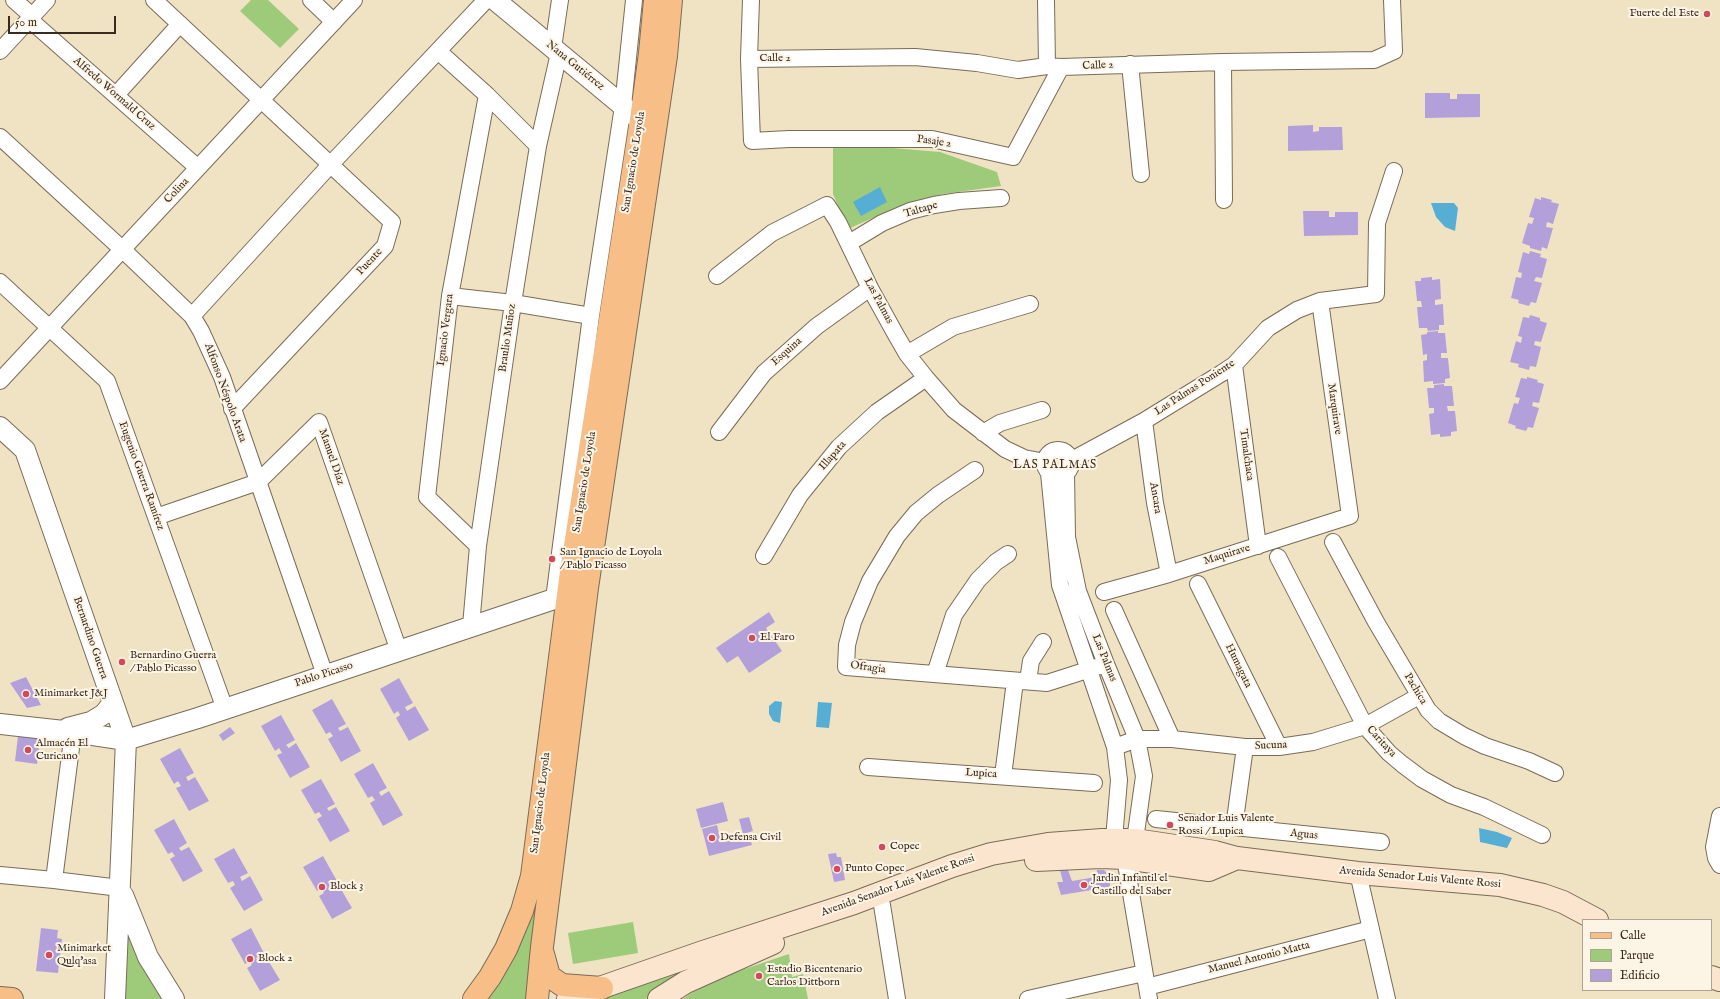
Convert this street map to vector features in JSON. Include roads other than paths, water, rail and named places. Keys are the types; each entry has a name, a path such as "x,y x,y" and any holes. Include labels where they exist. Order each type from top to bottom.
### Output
{"main road":[{"name":"San Ignacio de Loyola","path":"648,126 650,53 655,0"},
{"name":"San Ignacio de Loyola","path":"474,999 490,977 506,949 522,911 532,876 570,594 648,126 666,56 671,0"},
{"name":"San Ignacio de Loyola","path":"537,999 570,594"},
{"name":"Avenida Senador Luis Valente Rossi","path":"568,999 703,952 854,903 952,866 991,854 1048,844 1125,846 1209,870 1237,858 1358,873 1500,885 1522,889 1563,902 1595,919"},
{"name":"Avenida Senador Luis Valente Rossi","path":"659,999 686,982 770,944 947,881 998,867 1044,859 1101,857 1125,846"},
{"path":"542,947 549,976 562,985 602,988"},
{"path":"0,998 12,999"}],"street":[{"name":"Alfredo Wormald Cruz","path":"14,0 31,18 198,168"},
{"path":"0,51 47,0"},
{"name":"Puente","path":"154,0 392,222 385,246 232,409"},
{"path":"311,0 334,22"},
{"name":"Colina","path":"0,381 354,0"},
{"path":"192,316 331,164 486,0"},
{"name":"Nana Gutiérrez","path":"495,0 648,126"},
{"name":"Braulio Muñoz","path":"471,626 478,546 513,303 538,146 556,50 560,0"},
{"name":"San Ignacio de Loyola","path":"570,594 591,316 624,106 634,0"},
{"path":"749,59 751,0"},
{"path":"1046,0 1054,66"},
{"name":"Calle 2","path":"749,59 915,57 977,63 1018,70 1054,66 1374,60 1394,50 1392,0"},
{"path":"116,95 180,24"},
{"path":"438,51 487,95 538,146"},
{"name":"Pasaje 2","path":"749,59 752,141 789,139 932,139 1013,158 1054,66"},
{"path":"1223,62 1224,200"},
{"path":"1130,64 1141,174"},
{"name":"Ignacio Vergara","path":"478,546 427,498 450,296 487,95"},
{"name":"Alfonso Néspolo Arata","path":"0,137 123,250 192,316 216,361 325,675"},
{"name":"Las Palmas Poniente","path":"1069,467 1191,393 1234,365 1268,328 1297,310 1320,301 1376,294 1377,223 1394,171"},
{"name":"Taltape","path":"849,243 882,223 910,211 959,201 1001,198"},
{"name":"Las Palmas","path":"717,276 772,233 827,205 838,222 870,288 907,354 954,410 1006,449 1047,468 1058,476 1069,467"},
{"name":"Eugenio Guerra Ramírez","path":"0,282 107,381 225,708"},
{"name":"Esquina","path":"719,432 764,373 817,326 870,288"},
{"path":"450,296 513,303 591,316"},
{"name":"Marquirave","path":"1320,301 1350,516"},
{"path":"907,354 953,327 1030,304"},
{"name":"Timalchaca","path":"1234,365 1258,546"},
{"name":"Illapata","path":"764,556 800,495 839,447 877,412 926,378"},
{"path":"983,433 1000,423 1042,410"},
{"name":"Ancara","path":"1144,421 1155,503 1169,574"},
{"name":"Manuel Díaz","path":"156,517 258,482 319,422 398,651"},
{"name":"Bernardino Guerra","path":"0,428 25,450 112,704 126,740 115,999"},
{"path":"1047,468 1049,453 1057,449 1066,452 1069,467"},
{"name":"Las Palmas","path":"1069,467 1067,537 1072,567 1078,591 1137,739 1144,776 1125,846"},
{"name":"Las Palmas","path":"1047,468 1060,585 1115,747 1125,846"},
{"name":"Ofragia","path":"976,470 938,495 921,509 897,536 870,582 853,622 847,645 846,667 1047,683 1106,664"},
{"name":"Maquirave","path":"1104,592 1169,574 1350,516"},
{"name":"Pachica","path":"1334,542 1376,622 1428,710 1439,721 1464,736 1485,746 1529,761 1555,773"},
{"path":"935,674 954,614 978,580 996,562 1008,554"},
{"name":"Caritaya","path":"1278,557 1365,726 1402,764 1422,779 1451,795 1484,807 1542,835"},
{"name":"Humagata","path":"1198,584 1279,747"},
{"name":"Pablo Picasso","path":"0,724 66,731 126,740 570,594"},
{"path":"1114,610 1172,739"},
{"path":"1003,776 1021,681 1043,642"},
{"name":"Sucuna","path":"1115,747 1137,739 1172,739 1245,747 1279,747 1313,742 1365,726 1419,696"},
{"name":"Pablo Picasso","path":"66,731 91,722 104,714 112,704"},
{"path":"54,880 66,731"},
{"path":"1234,827 1245,747"},
{"name":"Lupica","path":"868,766 1094,783"},
{"path":"1720,816 1714,847 1716,858 1720,865"},
{"name":"Aguas","path":"1156,819 1381,842"},
{"path":"1125,846 1147,986"},
{"path":"1358,873 1387,999"},
{"path":"0,875 120,888"},
{"name":"Bernardino Guerra","path":"120,888 148,957 174,999"},
{"path":"882,905 897,999"},
{"name":"Manuel Antonio Matta","path":"1028,999 1147,986 1371,929"}],"water":[{"path":"880,187 887,202 861,216 853,202"},
{"path":"1431,203 1454,203 1458,208 1455,231 1445,227 1436,217"},
{"path":"775,701 782,702 780,723 773,721 769,714 769,706"},
{"path":"818,702 832,703 829,728 816,727"},
{"path":"1479,828 1497,832 1512,838 1507,848 1480,842"}],"place":[{"name":"Fuerte del Este","path":"1707,14"},
{"name":"San Ignacio de Loyola / Pablo Picasso","path":"552,559"},
{"name":"El Faro","path":"752,638"},
{"name":"Bernardino Guerra / Pablo Picasso","path":"122,662"},
{"name":"Minimarket J&J","path":"26,694"},
{"name":"Almacén El Curicano","path":"28,750"},
{"name":"Senador Luis Valente Rossi / Lupica","path":"1170,825"},
{"name":"Defensa Civil","path":"712,838"},
{"name":"Copec","path":"882,847"},
{"name":"Punto Copec","path":"837,869"},
{"name":"Jardin Infantil el Castillo del Saber","path":"1084,885"},
{"name":"Block 3","path":"322,887"},
{"name":"Minimarket Qulq'asa","path":"49,955"},
{"name":"Block 2","path":"250,959"},
{"name":"Estadio Bicentenario Carlos Dittborn","path":"759,976"}],"district":[{"name":"LAS PALMAS","path":"1055,466"}]}
